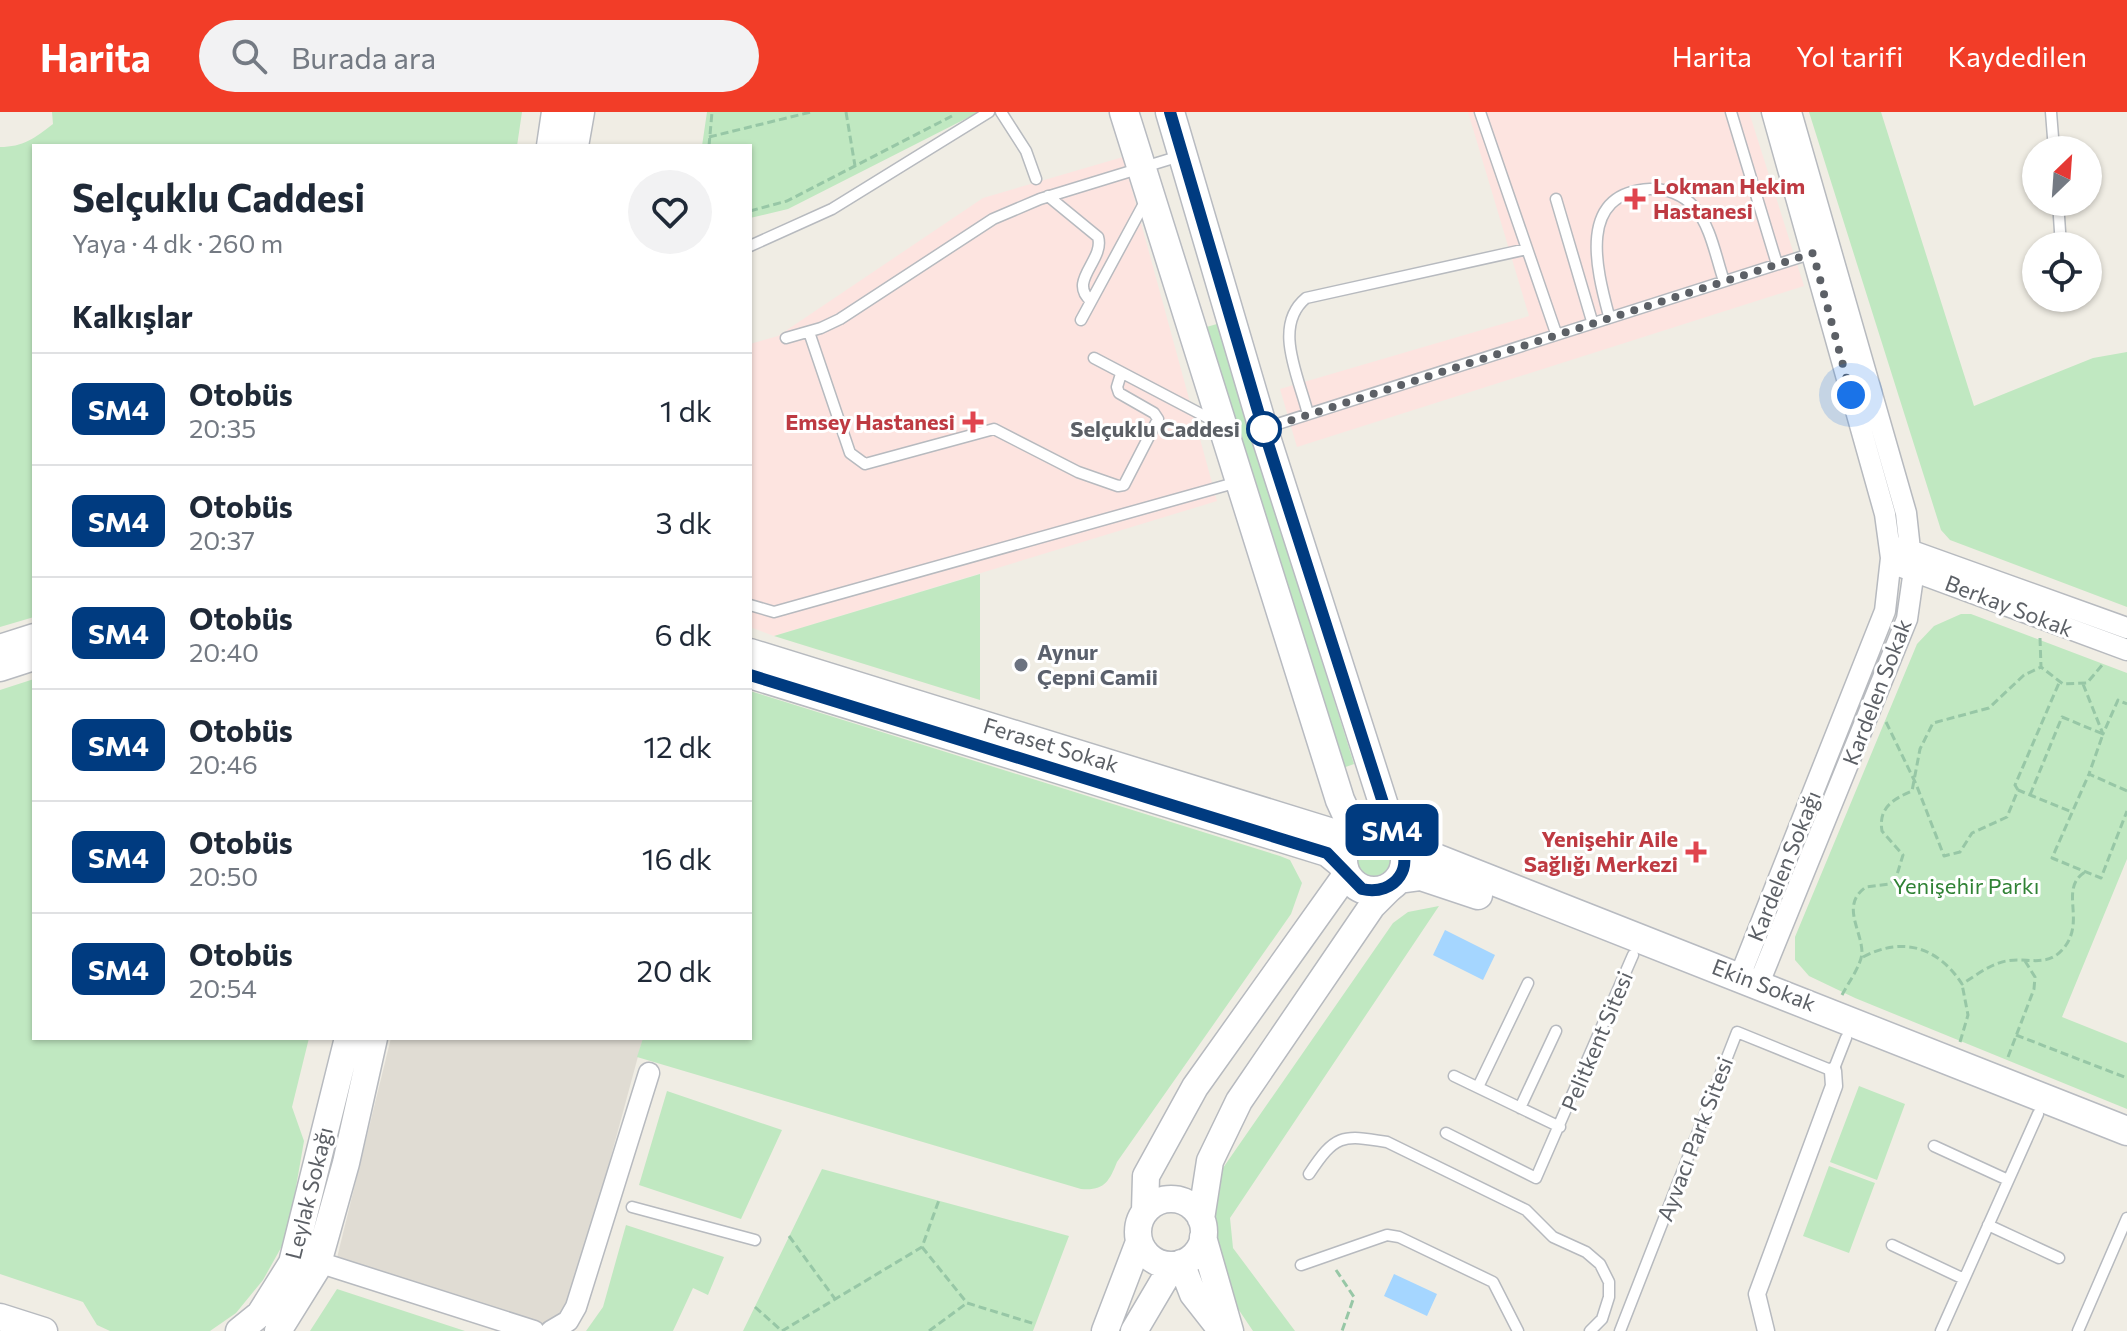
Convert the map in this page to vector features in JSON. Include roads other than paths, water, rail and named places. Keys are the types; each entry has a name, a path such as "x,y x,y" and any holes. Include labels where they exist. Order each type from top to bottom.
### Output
{"main road":[{"path":"1124,112 1223,425 1238,482 1354,837"},
{"path":"1170,112 1263,428 1405,862 1395,883 1372,892 1362,889 1345,870 1346,846 1354,837 1377,829 1397,840"},
{"name":"Ekin Sokak","path":"1397,840 1840,1025 2038,1114 2127,1150"},
{"name":"Ekin Sokak","path":"1395,883 1421,876 1439,881 1633,955 1748,986"},
{"name":"Ekin Sokak","path":"1840,1025 1952,1060 2127,1131"}],"street":[{"path":"550,144 555,112"},
{"path":"575,144 581,112"},
{"name":"Kardelen Sokağı","path":"1748,986 1885,611 1890,554 1813,253 1772,112"},
{"name":"Kardelen Sokak","path":"1748,986 1875,701 1907,619 1913,559 1906,513 1791,112"},
{"path":"1890,554 2127,628"},
{"name":"Berkay Sokak","path":"1913,559 2045,619 2120,648"},
{"path":"0,648 32,638"},
{"name":"Feraset Sokak","path":"752,653 1354,837"},
{"path":"0,668 32,658"},
{"path":"752,676 1327,853 1345,870 1195,1087 1146,1176 1145,1211 1137,1231 1139,1242 1150,1258 1177,1264 1193,1294 1222,1331"},
{"path":"1134,1331 1177,1264 1194,1255 1202,1228 1210,1161 1239,1101 1372,906 1395,883"},
{"name":"Leylak Sokağı","path":"239,1331 260,1314 292,1263 348,1040"},
{"name":"Leylak Sokağı","path":"278,1331 312,1278 318,1262 346,1163 374,1040"},
{"path":"1766,1331 1757,1294 1834,1086 1833,1071"},
{"path":"551,1331 568,1321 576,1307 649,1073"},
{"path":"1145,1211 1163,1200 1174,1199 1193,1209 1202,1228 1230,1331"},
{"path":"1105,1331 1139,1242"},
{"path":"318,1262 534,1331"},
{"path":"0,1317 44,1331"}],"lane":[{"path":"752,245 832,209 989,112"},
{"path":"1001,112 1026,151 1036,179"},
{"path":"1480,112 1556,333"},
{"path":"1731,112 1777,264"},
{"path":"2051,112 2053,136"},
{"path":"786,338 840,319 993,219 1048,196 1146,180 1183,155"},
{"path":"1081,320 1146,180"},
{"path":"1609,316 1598,266 1596,238 1602,213 1616,200 1636,190 1665,189 1693,205 1705,225 1724,281"},
{"path":"1048,196 1098,237 1099,252 1081,283 1082,291 1091,301"},
{"path":"1556,199 1592,321"},
{"path":"1308,414 1287,328 1294,309 1306,298 1527,249"},
{"path":"1263,428 1813,253"},
{"path":"809,332 850,453 865,464 994,429 1078,472 1118,486 1124,485 1158,419 1154,413 1119,393 1121,374"},
{"path":"1094,358 1223,425"},
{"path":"752,606 774,612 1238,482"},
{"name":"Pelitkent Sitesi","path":"1446,1133 1536,1178 1633,955"},
{"path":"1478,1087 1528,983"},
{"path":"1833,1071 1840,1025"},
{"name":"Pelitkent Sitesi","path":"1520,1108 1556,1031"},
{"name":"Ayvacı Park Sitesi","path":"1620,1331 1737,1032 1833,1071"},
{"name":"Pelitkent Sitesi","path":"1454,1076 1560,1127"},
{"path":"1944,1330 2038,1114"},
{"path":"1309,1174 1329,1144 1348,1138 1363,1138 1387,1142 1526,1210 1553,1237 1586,1252 1606,1271 1609,1297 1602,1319 1590,1331"},
{"path":"1934,1146 2008,1180"},
{"path":"632,1207 755,1240"},
{"path":"2078,1331 2127,1218"},
{"path":"1988,1225 2059,1258"},
{"path":"1301,1265 1387,1235 1404,1238 1493,1282 1518,1331"},
{"path":"1892,1245 1964,1279"}],"water":[{"path":"1445,930 1495,955 1483,980 1433,955"},
{"path":"1394,1274 1437,1294 1427,1316 1384,1296"}],"place":[{"name":"Lokman Hekim Hastanesi","path":"1635,199"},
{"name":"Emsey Hastanesi","path":"973,422"},
{"name":"Selçuklu Caddesi","path":"1264,429"},
{"name":"Aynur Çepni Camii","path":"1021,665"},
{"name":"Yenişehir Aile Sağlığı Merkezi","path":"1696,852"}],"park label":[{"name":"Yenişehir Parkı","path":"1966,886"}]}
